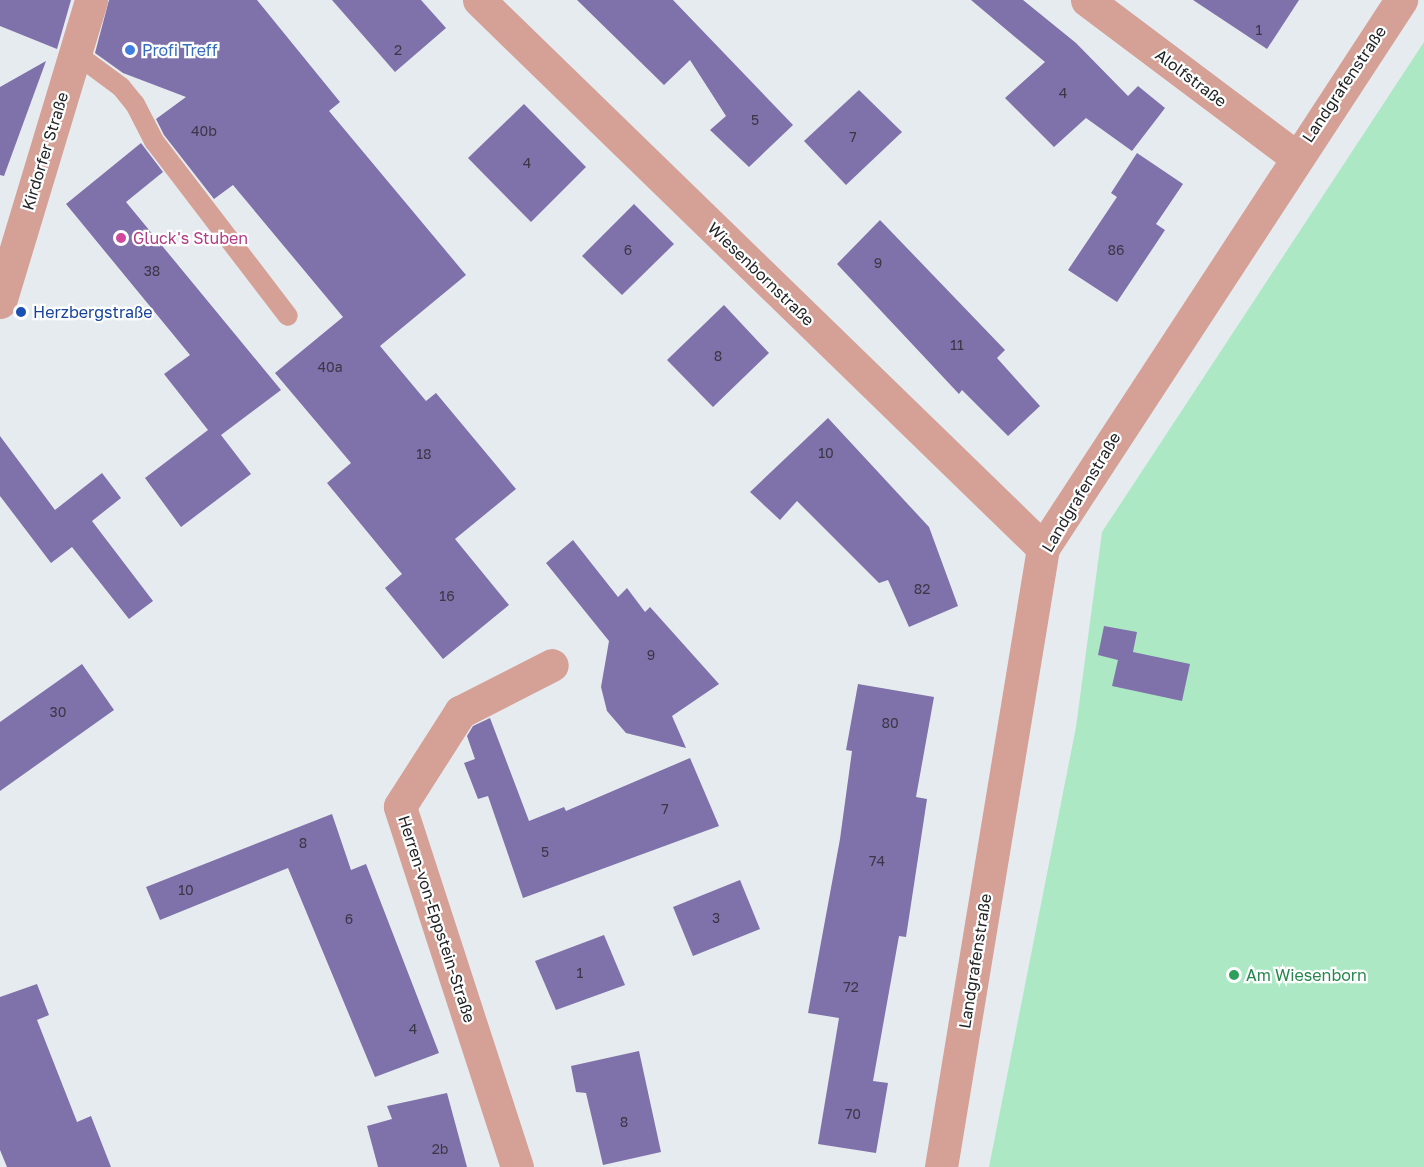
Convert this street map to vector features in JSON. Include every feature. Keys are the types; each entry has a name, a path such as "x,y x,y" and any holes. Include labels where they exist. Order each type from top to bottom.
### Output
{"street":[{"name":"Kirdorfer Straße","path":"0,302 91,0"},
{"name":"Wiesenbornstraße","path":"479,0 1043,548"},
{"name":"Alolfstraße","path":"1087,0 1295,156"},
{"name":"Landgrafenstraße","path":"941,1167 1043,548 1295,156 1401,0"},
{"name":"Herren-von-Eppstein-Straße","path":"517,1167 400,806 460,712 552,665"}],"lane":[{"path":"75,52 121,87 135,104 154,141 288,316"}],"green space":[{"path":"1424,42 1424,1167 989,1167 1076,727 1102,532"}],"building":[{"path":"0,0 71,0 57,49 0,26"},
{"path":"109,0 257,0 340,102 329,111 466,275 380,346 426,401 436,393 516,489 455,539 509,605 443,659 385,588 402,574 327,483 351,463 275,373 343,317 233,185 214,199 164,135 156,119 186,97 123,73 95,53"},
{"path":"332,0 421,0 446,28 395,72"},
{"path":"577,0 673,0 793,125 749,167 710,130 726,116 690,60 664,85"},
{"path":"971,0 1023,0 1076,43 1128,96 1138,86 1165,108 1132,151 1086,118 1054,147 1005,98 1045,62"},
{"path":"1193,0 1299,0 1267,49"},
{"path":"46,61 4,176 0,175 0,87"},
{"path":"859,90 902,132 846,185 804,141"},
{"path":"524,104 586,167 531,222 468,158"},
{"path":"141,143 163,172 126,202 281,390 221,435 251,474 181,527 145,478 208,430 164,374 190,355 66,204"},
{"path":"1137,153 1183,184 1156,224 1165,230 1117,302 1068,270 1117,197 1111,193"},
{"path":"634,204 674,244 622,295 582,256"},
{"path":"880,220 1005,350 997,358 1040,406 1008,436 962,390 959,394 837,264"},
{"path":"724,305 769,353 713,407 667,360"},
{"path":"828,418 929,527 958,606 909,627 888,580 879,583 797,501 780,520 750,492"},
{"path":"0,436 55,510 102,473 121,498 92,521 153,601 129,619 72,547 51,563 0,496"},
{"path":"573,540 618,597 627,588 645,612 650,607 719,684 672,716 686,748 626,733 607,711 601,687 609,641 546,563"},
{"path":"1104,626 1137,632 1133,652 1190,664 1182,701 1112,686 1118,660 1098,655"},
{"path":"82,664 114,710 0,791 0,722"},
{"path":"858,684 934,697 916,797 927,799 906,937 899,936 873,1081 888,1083 876,1153 818,1144 839,1018 808,1013 840,839 852,751 846,750"},
{"path":"490,718 529,821 564,807 566,811 690,758 719,826 523,898 488,796 478,799 464,763 475,759 467,736 473,726"},
{"path":"332,814 351,870 366,864 439,1053 375,1077 288,868 160,920 146,887"},
{"path":"740,880 760,929 693,956 673,907"},
{"path":"604,935 625,985 556,1010 535,961"},
{"path":"37,984 49,1015 37,1020 77,1122 91,1116 111,1167 7,1167 0,1150 0,997"},
{"path":"639,1051 661,1152 603,1165 586,1093 576,1092 571,1066"},
{"path":"447,1093 467,1167 378,1167 367,1126 392,1119 387,1106"}],"place":[{"name":"Profi Treff","path":"130,50"},
{"name":"Gluck's Stuben","path":"121,238"},
{"name":"Herzbergstraße","path":"21,312"},
{"name":"Am Wiesenborn","path":"1234,975"}]}
